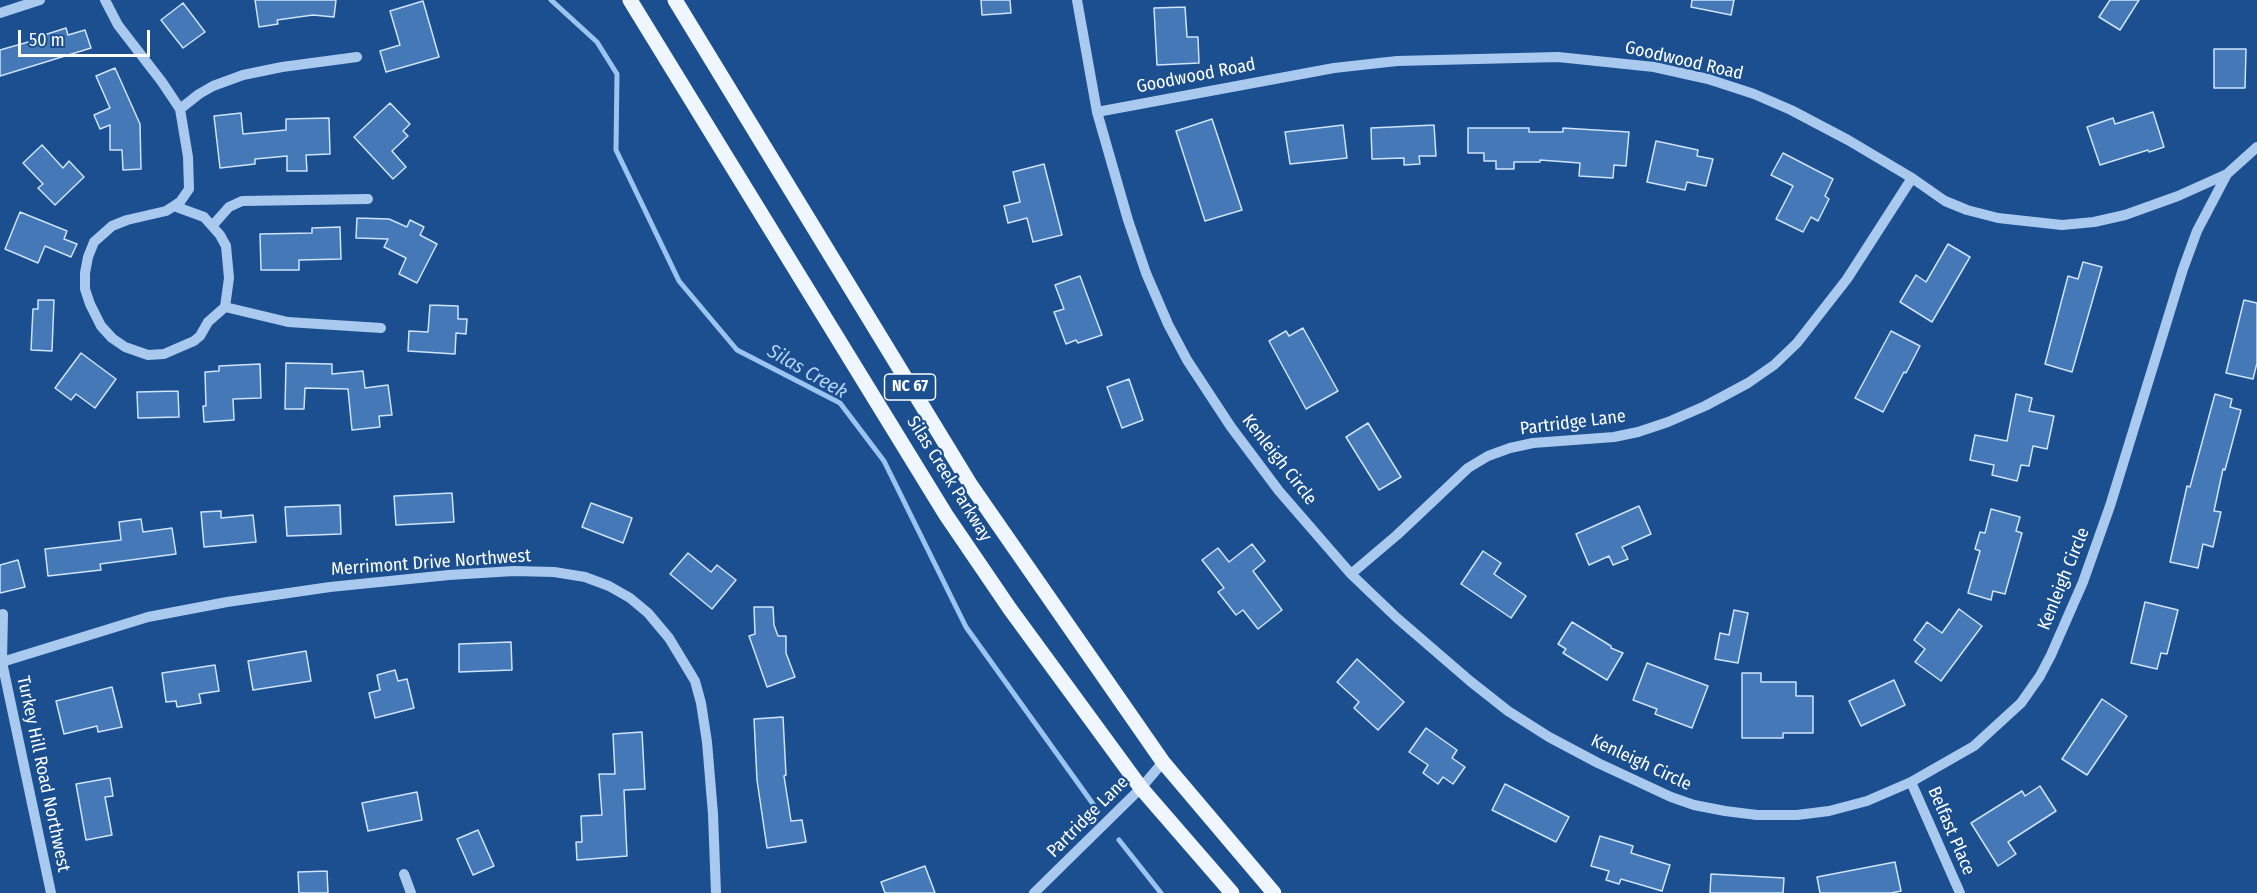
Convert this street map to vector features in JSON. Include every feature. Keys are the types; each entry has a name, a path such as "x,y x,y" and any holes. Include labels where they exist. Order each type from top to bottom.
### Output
{"main road":[{"name":"Silas Creek Parkway","path":"630,0 946,514 1010,609 1141,788 1233,893"},
{"name":"Silas Creek Parkway","path":"675,0 970,484 1163,762 1274,893"}],"street":[{"path":"0,13 40,0"},
{"path":"105,0 118,25 180,109 188,157 189,181 186,196 174,206 151,216 112,225 99,236 88,256 85,289 101,326 125,347 148,355 164,354 194,341 200,336 208,322 225,307 229,278 226,246 213,225 204,217 174,206"},
{"name":"Kenleigh Circle","path":"1077,0 1097,112 1146,273 1168,324 1187,360 1231,427 1279,491 1351,573 1397,618 1508,711 1549,737 1598,763 1671,797 1694,805 1757,815 1797,815 1829,811 1868,801 1911,782 1974,746 1999,726 2021,702 2040,676 2051,655 2083,582 2110,506 2183,269 2197,231 2228,174 2257,147"},
{"path":"180,109 213,86 243,75 282,67 357,57"},
{"name":"Goodwood Road","path":"1097,112 1334,68 1397,61 1558,57 1654,67 1708,79 1754,94 1791,110 1912,178 1945,201 1967,210 1998,218 2062,225 2094,222 2125,215 2178,196 2228,174"},
{"name":"Partridge Lane","path":"1351,573 1397,535 1468,468 1488,456 1533,443 1614,437 1638,432 1706,406 1748,383 1774,365 1797,343 1847,279 1912,178"},
{"path":"213,225 230,207 249,200 368,199"},
{"path":"225,307 288,322 381,328"},
{"name":"Merrimont Drive Northwest","path":"2,662 148,617 226,602 330,587 449,575 514,571 555,572 585,577 609,586 630,598 648,613 669,638 694,681 701,703 707,742 716,893"},
{"path":"2,662 3,614"},
{"name":"Turkey Hill Road Northwest","path":"2,662 51,893"},
{"name":"Partridge Lane","path":"1034,893 1141,788 1163,762"},
{"name":"Belfast Place","path":"1911,782 1959,893"},
{"path":"404,874 411,893"}],"building":[{"path":"255,0 336,0 334,17 313,15 277,20 278,24 259,27"},
{"path":"981,0 1010,0 1011,13 982,15"},
{"path":"1692,0 1734,0 1731,15 1691,7"},
{"path":"2110,0 2139,0 2120,30 2099,17"},
{"path":"423,1 439,57 386,72 380,51 400,45 390,11"},
{"path":"183,3 205,32 183,48 161,20"},
{"path":"1185,7 1187,37 1198,37 1199,63 1157,65 1154,8"},
{"path":"66,28 68,35 85,30 91,48 0,76 0,50 42,38 41,36"},
{"path":"2214,49 2246,49 2245,88 2214,88"},
{"path":"115,68 140,124 141,169 123,170 122,150 110,150 110,125 100,129 94,115 110,108 96,76"},
{"path":"390,103 410,124 403,131 408,136 392,151 406,167 393,179 354,137"},
{"path":"2153,112 2164,147 2100,165 2087,127 2113,118 2115,124"},
{"path":"241,113 243,134 286,130 286,119 329,118 330,154 306,155 307,171 287,171 287,156 255,159 255,164 220,168 214,116"},
{"path":"1212,119 1242,210 1205,221 1176,131"},
{"path":"1343,125 1347,158 1290,164 1285,132"},
{"path":"1434,125 1436,156 1419,156 1420,164 1404,165 1404,158 1372,159 1371,128"},
{"path":"1468,128 1529,128 1529,132 1563,132 1563,128 1629,132 1626,166 1614,165 1613,178 1579,176 1580,163 1540,160 1540,162 1514,162 1514,169 1496,169 1496,161 1484,161 1484,153 1468,153"},
{"path":"1656,141 1698,150 1697,156 1713,159 1706,186 1687,182 1685,190 1647,182"},
{"path":"42,145 63,168 69,161 84,177 55,205 38,188 43,184 23,163"},
{"path":"1783,153 1833,179 1825,196 1829,199 1818,221 1811,217 1803,232 1776,219 1793,186 1771,175"},
{"path":"1044,164 1062,235 1033,242 1027,218 1008,223 1004,206 1020,202 1013,172"},
{"path":"20,212 67,231 64,239 77,244 71,257 45,246 38,263 5,249"},
{"path":"357,218 389,219 407,227 410,220 424,227 420,235 437,244 417,283 399,274 406,258 384,247 388,239 356,238"},
{"path":"340,227 341,259 299,260 299,270 261,270 260,234 312,233 312,228"},
{"path":"1948,244 1970,257 1932,322 1900,302 1916,275 1926,282"},
{"path":"2083,262 2102,267 2072,372 2045,364 2068,276 2078,279"},
{"path":"1080,276 1102,335 1078,343 1076,340 1066,344 1054,312 1064,309 1055,285"},
{"path":"38,300 54,300 52,351 31,350 33,309 38,309"},
{"path":"2244,300 2257,303 2257,363 2253,379 2226,373"},
{"path":"430,305 458,306 458,319 467,319 466,334 456,333 455,354 408,351 409,331 428,332"},
{"path":"1303,328 1338,391 1306,409 1269,341 1286,331 1289,336"},
{"path":"1891,331 1920,346 1883,412 1855,398"},
{"path":"81,353 116,379 95,408 76,394 71,400 55,388"},
{"path":"286,363 332,364 332,374 363,371 365,388 388,385 392,415 379,416 380,427 352,430 348,389 305,388 304,409 285,409"},
{"path":"260,364 261,398 233,399 234,420 204,422 205,372 219,371 219,366"},
{"path":"1129,379 1143,420 1122,428 1107,387"},
{"path":"178,391 179,417 138,418 137,392"},
{"path":"2016,394 2032,398 2029,411 2054,416 2047,449 2033,446 2029,466 2021,465 2017,481 1992,475 1994,465 1970,460 1975,435 2007,441"},
{"path":"2215,394 2232,399 2230,407 2241,410 2225,470 2223,469 2214,511 2221,512 2213,547 2203,544 2198,568 2170,562 2187,486 2190,487"},
{"path":"1368,423 1401,477 1379,490 1346,437"},
{"path":"452,493 454,522 396,525 394,496"},
{"path":"591,503 632,518 623,543 582,527"},
{"path":"340,505 341,534 287,536 285,507"},
{"path":"1639,506 1651,534 1622,547 1628,559 1613,565 1609,556 1589,565 1576,534"},
{"path":"1991,509 2020,517 2016,531 2022,533 2005,594 1993,591 1991,600 1968,593 1980,551 1975,549 1980,532 1985,533"},
{"path":"221,511 221,518 253,515 256,542 204,547 201,512"},
{"path":"141,519 143,532 172,528 176,554 100,564 101,570 48,576 45,549 121,540 119,522"},
{"path":"1252,544 1265,561 1253,571 1282,610 1258,629 1243,610 1236,615 1218,592 1224,588 1202,560 1218,548 1229,562"},
{"path":"1483,551 1501,563 1494,574 1526,596 1511,618 1461,584"},
{"path":"688,553 711,572 717,565 736,580 712,609 670,574"},
{"path":"18,560 25,587 0,593 0,565"},
{"path":"2145,602 2178,610 2167,654 2161,653 2157,669 2131,663"},
{"path":"754,607 773,607 774,625 778,636 786,636 786,653 795,677 767,687 749,636 755,634"},
{"path":"1959,609 1982,626 1941,681 1915,662 1925,649 1914,640 1927,622 1942,633"},
{"path":"1734,610 1748,613 1738,663 1715,659 1720,633 1729,635"},
{"path":"1572,622 1611,648 1623,653 1607,680 1563,653 1566,649 1558,644"},
{"path":"511,642 512,670 459,672 459,644"},
{"path":"306,651 311,681 253,690 248,661"},
{"path":"1357,659 1404,702 1378,730 1354,708 1359,702 1337,682"},
{"path":"1647,663 1708,686 1692,728 1655,714 1657,709 1633,700"},
{"path":"215,665 219,691 199,694 201,703 177,707 176,701 166,702 162,673"},
{"path":"395,670 398,681 407,679 414,708 375,718 369,693 380,690 377,675"},
{"path":"1742,673 1761,673 1761,682 1796,682 1796,696 1813,696 1813,733 1783,733 1783,738 1742,738"},
{"path":"1894,680 1905,705 1861,726 1849,701"},
{"path":"112,687 122,727 98,732 97,726 64,734 56,701"},
{"path":"2102,699 2127,716 2087,775 2062,759"},
{"path":"783,717 786,775 784,776 791,821 802,820 806,842 767,848 757,780 754,719"},
{"path":"1426,728 1457,750 1452,758 1465,767 1453,784 1443,777 1438,784 1423,773 1428,765 1409,752"},
{"path":"642,732 645,789 624,790 627,856 577,860 576,842 582,842 581,816 602,815 599,774 615,774 613,734"},
{"path":"110,778 113,796 105,797 112,835 86,840 76,784"},
{"path":"1505,784 1569,817 1556,842 1492,810"},
{"path":"2040,786 2056,811 2008,842 2016,854 1998,866 1971,823 2022,791 2025,796"},
{"path":"417,792 422,820 368,831 362,803"},
{"path":"478,830 494,866 473,875 457,839"},
{"path":"1600,836 1633,846 1631,853 1670,865 1662,891 1621,879 1619,884 1606,880 1609,871 1591,866"},
{"path":"1895,862 1901,891 1820,893 1817,877"},
{"path":"925,866 935,893 885,893 881,882"},
{"path":"327,871 328,893 299,893 298,872"},
{"path":"1711,874 1784,878 1783,893 1710,893"}],"waterway":[{"name":"Silas Creek","path":"551,0 597,42 617,74 616,150 679,281 737,350 840,403 884,461 966,627 1093,804"},
{"name":"Silas Creek","path":"1119,840 1161,893"}]}
